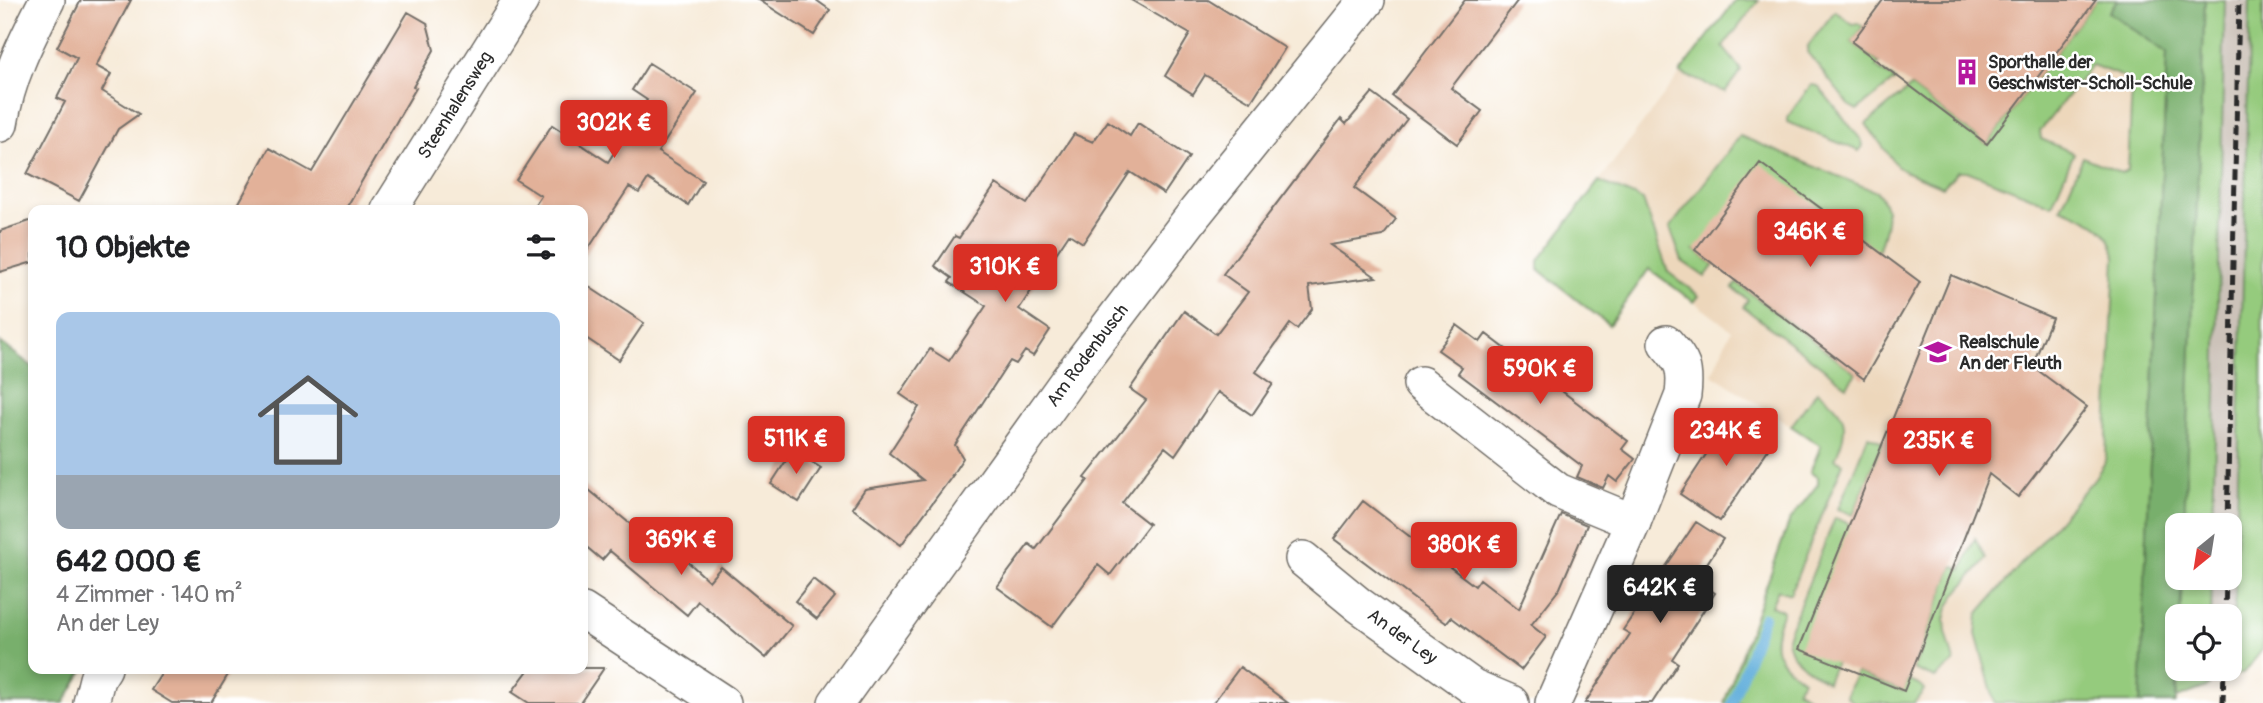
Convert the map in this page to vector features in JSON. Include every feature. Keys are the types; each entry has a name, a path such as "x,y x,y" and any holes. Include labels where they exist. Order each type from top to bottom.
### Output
{"street":[{"path":"0,124 10,77 22,47 47,0"},
{"name":"Steenhalensweg","path":"392,205 519,1"},
{"name":"Am Rodenbusch","path":"836,703 1079,365 1349,7"},
{"path":"1553,703 1633,522 1683,395 1683,366 1680,358 1665,342"},
{"path":"1422,384 1558,491 1633,522"},
{"name":"An der Ley","path":"1303,559 1359,605 1473,687 1511,703"},
{"path":"588,614 723,703"},
{"path":"91,703 100,674"}],"shaded area":[{"name":"Realschule An der Fleuth","path":"1736,0 2096,0 2095,2 2167,53 2140,703 1740,703 1772,613 1758,607 1790,520 1818,484 1818,478 1810,472 1821,446 1712,374 1731,330 1694,302 1699,296 1668,272 1643,200 1599,181"},
{"path":"2225,0 2250,0 2237,513 2213,513"},
{"path":"2212,590 2235,590 2235,604 2211,604"}],"green space":[{"path":"1736,0 1759,0 1723,47 1741,70 1725,92 1680,73"},
{"path":"2096,0 2117,0 2109,12 2167,53 2140,703 1995,703 1976,634 1978,614 2094,479 2106,456 2115,257 2113,246 2103,231 2088,220 2061,208 2083,157 2122,173 2128,170 2132,85 2129,79 2092,65 2040,131 2041,139 2074,153 2052,205 1967,171 1958,171 1943,187 1904,171 1898,167 1866,124 1911,87 1987,144"},
{"path":"2117,0 2205,0 2184,513 2165,513 2165,590 2181,590 2181,604 2165,604 2165,681 2176,681 2176,703 2140,703 2167,53 2109,12"},
{"path":"2205,0 2225,0 2213,513 2184,513"},
{"path":"2250,0 2263,0 2262,650 2242,673 2242,604 2235,604 2235,590 2242,590 2242,513 2237,513"},
{"path":"1835,11 1853,24 1858,23 1863,27 1852,42 1879,63 1876,67 1895,80 1857,110 1850,106 1807,52 1808,46"},
{"path":"1811,85 1818,86 1862,141 1863,146 1859,151 1787,122 1787,118"},
{"path":"1740,136 1877,192 1886,213 1885,229 1878,252 1695,250 1714,265 1705,277 1682,261 1670,228"},
{"path":"1599,181 1643,200 1668,272 1699,296 1694,302 1649,269 1609,325 1539,270 1539,261 1543,255"},
{"path":"1737,283 1856,373 1847,386 1743,307 1748,300 1733,288"},
{"path":"0,342 28,363 28,674 81,674 64,703 0,703"},
{"path":"1817,391 1835,406 1843,420 1843,437 1835,459 1843,463 1790,594 1778,590 1771,606 1783,611 1776,633 1776,650 1785,665 1803,680 1797,689 1816,703 1724,703 1790,520 1818,484 1818,478 1810,472 1821,446 1791,426"},
{"path":"1868,436 1883,442 1853,515 1838,509"},
{"path":"1835,518 1850,524 1835,663 1827,682 1796,658 1788,645 1787,637"},
{"path":"1975,538 1986,559 1956,594 1948,608 1946,632 1954,662 1935,678 1913,669 1953,566 1962,570"},
{"path":"2181,590 2212,590 2211,604 2181,604"},
{"path":"1856,672 1903,691 1908,680 1924,690 1914,703 1854,703 1846,696"},
{"path":"2178,681 2209,681 2209,686 2177,698"}],"building":[{"path":"81,0 131,0 96,66 111,74 102,91 139,114 118,129 79,201 27,174 65,102 57,98 77,58 57,47"},
{"path":"759,0 816,0 830,10 814,35"},
{"path":"1131,0 1208,0 1285,48 1251,102 1205,75 1193,94 1165,76 1190,34"},
{"path":"1465,0 1518,0 1451,88 1482,111 1457,144 1392,96"},
{"name":"Sporthalle der Geschwister-Scholl-Schule","path":"1883,0 2096,0 1987,144 1852,42"},
{"path":"408,12 427,23 434,50 413,87 416,88 348,205 238,205 269,148 312,172"},
{"path":"649,63 697,93 658,152 703,181 688,205 648,179 639,193 629,187 588,249 588,205 535,205 541,196 516,180 552,125 608,162 647,100 632,90"},
{"path":"1372,93 1407,119 1354,188 1396,219 1383,236 1330,245 1376,277 1309,286 1312,309 1297,329 1290,324 1256,372 1273,384 1252,415 1218,392 1175,455 1165,447 1122,503 1149,524 1110,575 1098,565 1052,627 997,587 1029,544 1036,549 1088,480 1085,478 1146,400 1130,389 1184,311 1216,334 1248,292 1223,274 1341,119 1346,124"},
{"path":"1108,121 1130,136 1138,123 1189,157 1164,194 1130,172 1083,243 1069,234 1019,309 1050,330 1033,356 1025,351 1016,364 1010,361 955,445 963,458 953,475 901,545 852,508 865,489 923,480 889,453 919,407 900,394 930,349 949,361 986,306 949,282 952,278 935,266 955,236 959,238 996,184 1027,204 1074,134 1093,142"},
{"path":"1760,163 1920,282 1864,379 1695,250"},
{"path":"28,222 28,264 0,272 0,231"},
{"path":"1951,275 2052,318 2032,366 2087,407 2018,497 1989,474 1904,691 1799,649"},
{"path":"588,286 644,323 619,360 588,339"},
{"path":"1457,325 1480,342 1486,334 1628,441 1622,449 1635,459 1617,482 1609,476 1603,488 1577,477 1582,466 1458,373 1462,367 1438,350"},
{"path":"1732,415 1773,442 1720,521 1680,494"},
{"path":"793,450 821,468 799,502 771,484"},
{"path":"588,489 657,546 663,539 709,581 721,567 792,626 766,658 698,601 687,615 610,551 602,560 588,548"},
{"path":"1363,501 1475,586 1480,579 1519,609 1561,514 1587,525 1560,588 1531,625 1546,637 1521,670 1451,617 1446,623 1334,539"},
{"path":"1696,522 1723,539 1696,580 1715,593 1672,659 1678,663 1652,703 1585,703 1630,634 1623,630"},
{"path":"813,579 835,597 817,619 795,601"},
{"path":"1240,667 1288,703 1213,703"},
{"path":"588,668 604,668 580,703 529,703 512,692 526,674 588,674"},
{"path":"161,674 228,674 211,703 172,703 151,690"}],"waterway":[{"path":"1732,703 1764,617"}],"railway":[{"path":"2227,513 2239,0"},
{"path":"2225,604 2226,590"},
{"path":"2223,703 2224,681"}],"place":[{"name":"Sporthalle der Geschwister-Scholl-Schule","path":"1967,72"},
{"name":"Realschule An der Fleuth","path":"1938,352"}]}
